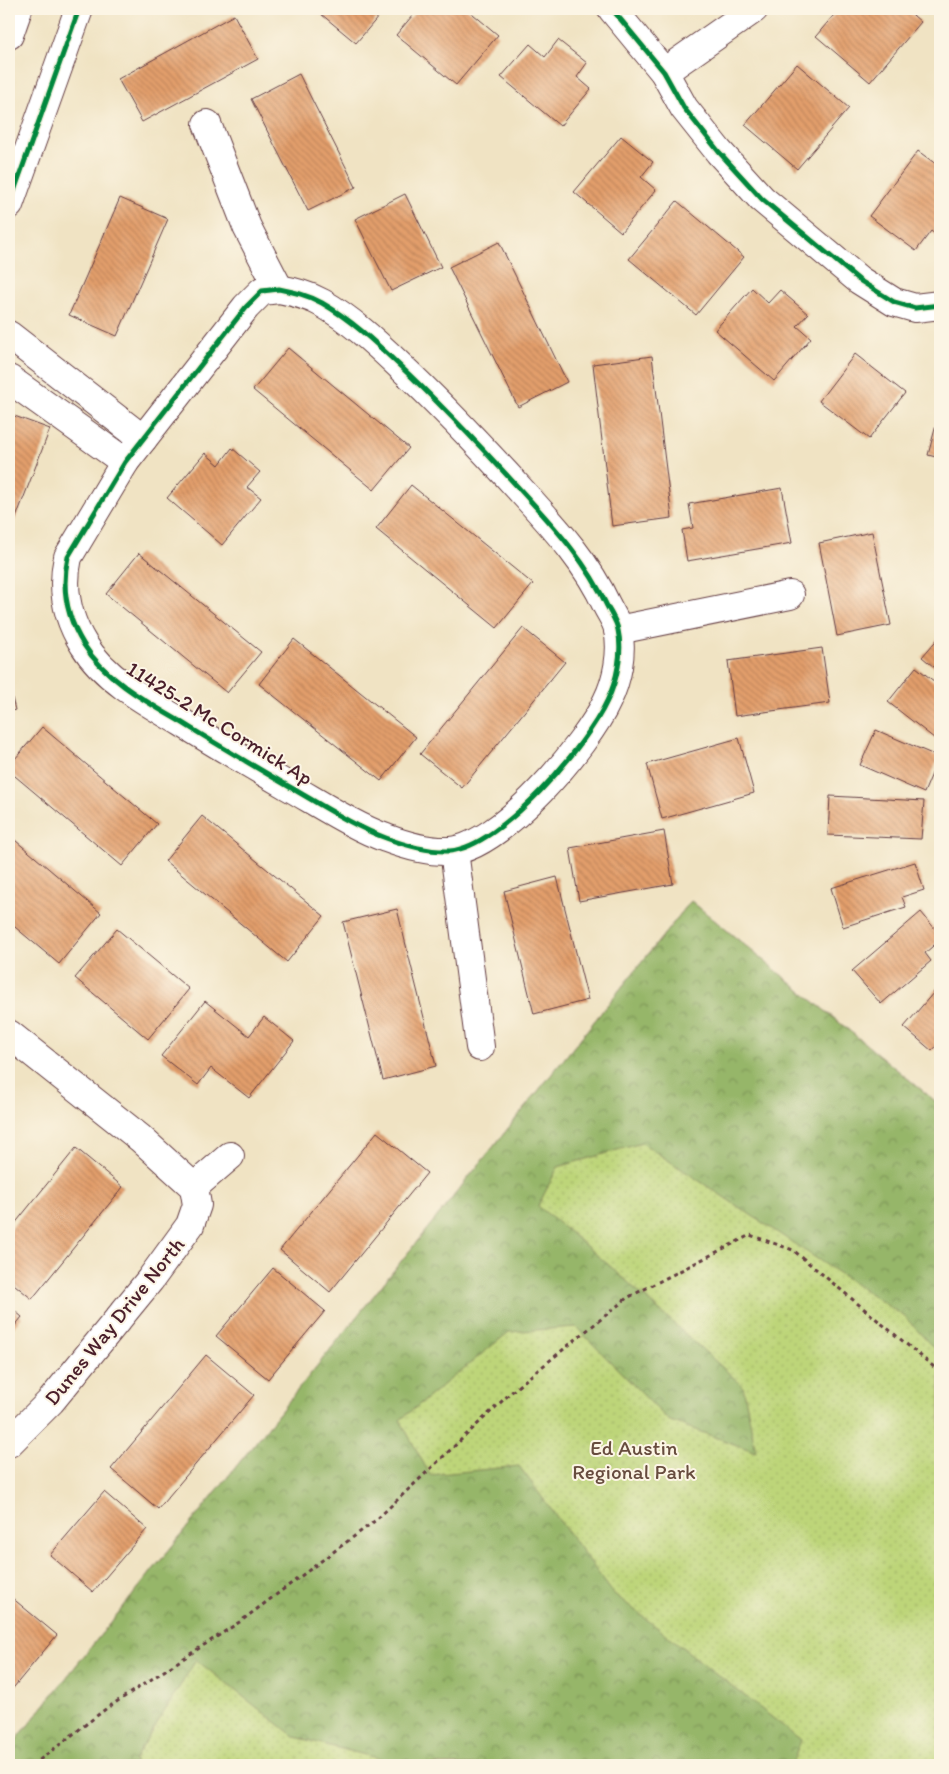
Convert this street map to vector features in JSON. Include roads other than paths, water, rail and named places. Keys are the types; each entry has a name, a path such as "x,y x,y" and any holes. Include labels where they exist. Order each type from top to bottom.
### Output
{"street":[{"path":"9,35 18,9"},
{"path":"9,205 79,9"},
{"path":"612,9 664,72 684,108 719,152 762,199 859,280 894,302 915,308 940,305"},
{"path":"664,72 754,9"},
{"path":"208,124 247,227 279,289 305,295 323,303 369,337 446,409 563,537 596,582 618,630 790,595"},
{"name":"11425-2 Mc Cormick Ap","path":"279,289 262,291 246,307 125,462 68,557 64,574 66,602 74,625 85,647 106,669 139,697 229,752 384,838 429,851 454,850 472,844 496,831 521,810 564,763 594,725 608,700 616,678 618,630"},
{"path":"9,335 143,439"},
{"path":"9,379 125,462"},
{"path":"454,850 480,1047"},
{"path":"9,1034 140,1138 194,1187 230,1156"},
{"name":"Dunes Way Drive North","path":"9,1443 51,1401 150,1280 190,1225 197,1205 194,1187"}],"park label":[{"name":"Ed Austin Regional Park","path":"634,1459"}]}
